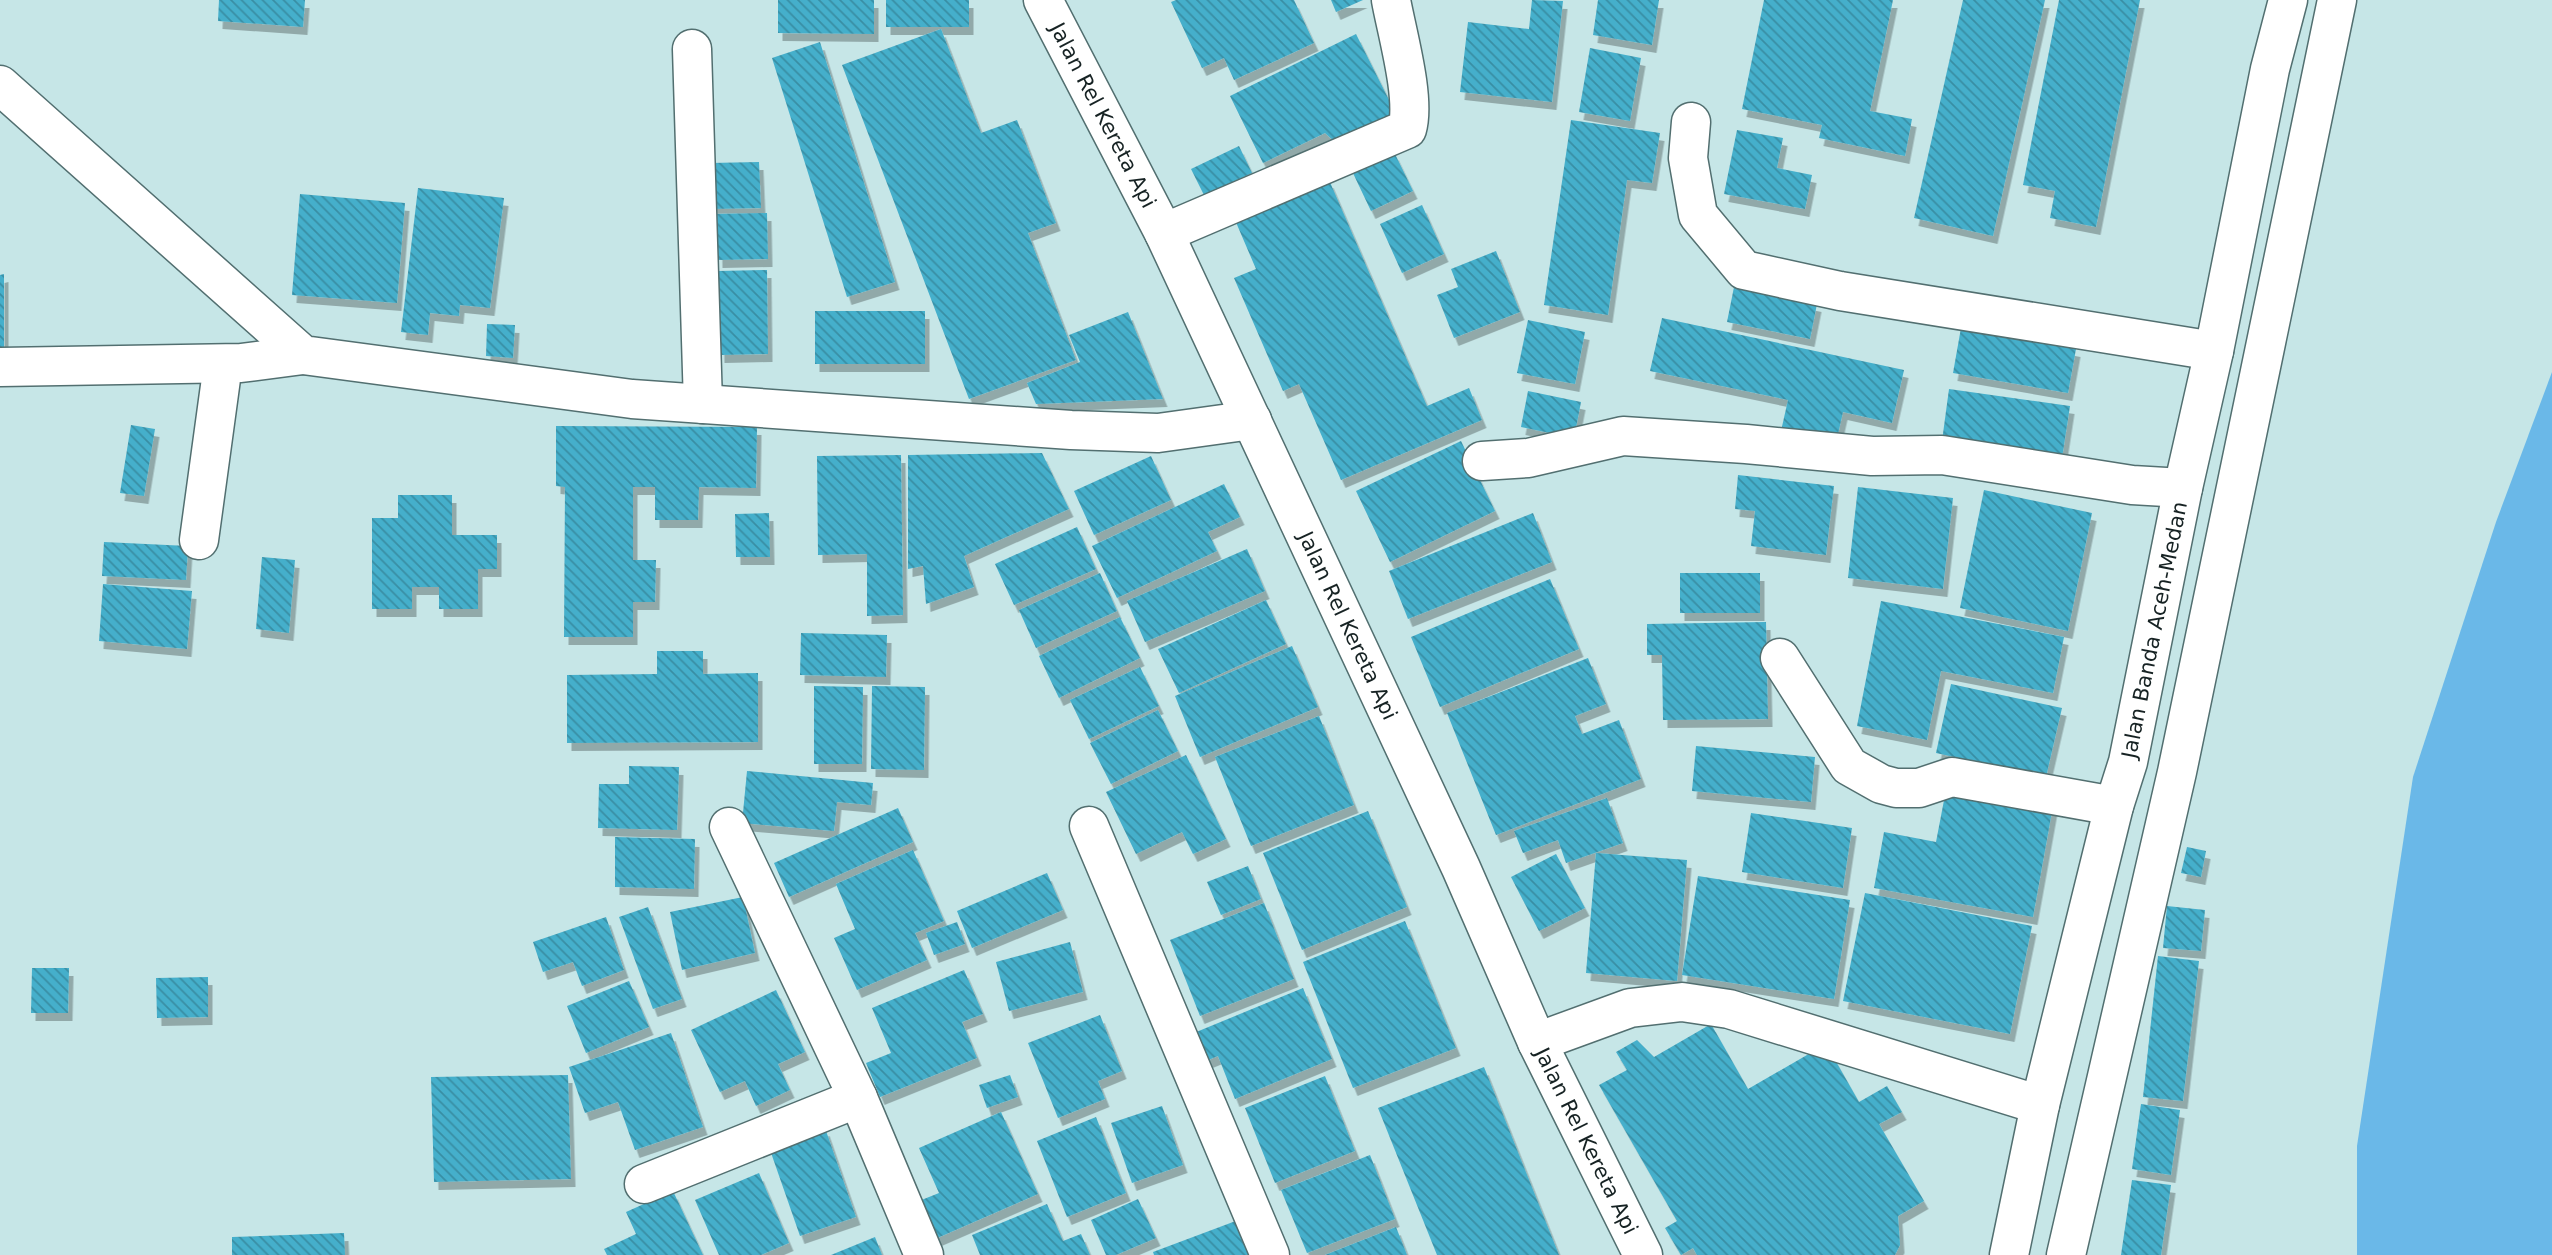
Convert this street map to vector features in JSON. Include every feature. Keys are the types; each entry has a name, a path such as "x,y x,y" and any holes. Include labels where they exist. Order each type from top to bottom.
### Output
{"main road":[{"name":"Jalan Rel Kereta Api","path":"1043,0 1164,233 1455,855 1537,1042 1643,1255"},
{"path":"1164,233 1407,129 1411,118 1391,0"},
{"name":"Jalan Banda Aceh-Medan","path":"2009,1255 2040,1105 2113,806 2128,762 2270,69 2288,0"},
{"path":"2066,1255 2177,772 2337,0"},
{"path":"692,49 703,404"},
{"path":"0,85 303,355"},
{"path":"1691,122 1688,158 1698,215 1744,270 1840,291 2214,351"},
{"path":"0,367 223,363 303,355 632,399 1071,430 1158,433 1252,420"},
{"path":"200,540 223,363"},
{"path":"1482,461 1528,458 1623,436 1872,456 1942,455 2132,485 2183,488"},
{"path":"1780,659 1849,766 1881,784 1896,788 1919,788 1952,777 2113,806"},
{"path":"2128,762 2177,772"},
{"path":"1089,826 1270,1255"},
{"path":"729,827 858,1098 924,1255"},
{"path":"1537,1042 1630,1008 1682,1002 1729,1009 2040,1105"},
{"path":"644,1184 858,1098"}],"water":[{"path":"2552,372 2552,1255 2357,1255 2357,1146 2413,777 2496,522"}],"building":[{"path":"219,0 305,0 303,27 218,21"},
{"path":"778,0 874,0 874,34 778,33"},
{"path":"886,0 969,0 969,27 886,27"},
{"path":"1294,0 1314,43 1234,80 1224,58 1202,68 1171,2"},
{"path":"1331,0 1363,0 1336,12"},
{"path":"1532,0 1563,1 1552,102 1460,92 1468,22 1529,29"},
{"path":"1598,0 1659,0 1652,45 1593,35"},
{"path":"1764,0 1893,0 1870,111 1912,119 1905,156 1819,138 1822,125 1742,109"},
{"path":"1963,0 2045,0 1993,236 1914,218"},
{"path":"2059,0 2140,0 2096,227 2050,218 2055,191 2023,185"},
{"path":"941,29 981,133 1017,120 1056,223 1028,233 1076,360 969,399 842,65"},
{"path":"1356,34 1396,114 1336,143 1325,133 1263,163 1230,96"},
{"path":"820,42 895,282 847,297 772,58"},
{"path":"1590,48 1641,58 1630,121 1579,112"},
{"path":"1571,120 1660,133 1652,183 1627,180 1608,315 1544,305"},
{"path":"1737,130 1783,138 1777,168 1812,175 1805,209 1724,194"},
{"path":"1239,146 1252,173 1204,195 1191,169"},
{"path":"1394,152 1413,191 1371,211 1352,171"},
{"path":"759,162 761,208 710,209 710,163"},
{"path":"1329,180 1427,406 1469,388 1482,420 1341,480 1299,384 1283,391 1234,278 1256,269 1235,220"},
{"path":"418,188 504,198 490,308 460,305 459,316 430,313 428,335 401,332"},
{"path":"300,194 405,203 397,303 292,295"},
{"path":"1422,205 1444,254 1402,273 1380,224"},
{"path":"767,213 768,259 718,260 717,214"},
{"path":"1496,251 1520,312 1454,338 1437,295 1458,287 1451,269"},
{"path":"767,270 768,354 720,355 718,271"},
{"path":"4,274 4,348 0,348 0,275"},
{"path":"1734,287 1817,304 1810,339 1727,322"},
{"path":"815,311 925,311 925,364 815,364"},
{"path":"1128,312 1163,399 1036,404 1027,383 1080,362 1069,335"},
{"path":"1662,318 1904,370 1892,423 1843,412 1836,443 1781,431 1788,400 1650,371"},
{"path":"1528,320 1585,332 1575,384 1517,373"},
{"path":"487,324 515,325 513,358 486,356"},
{"path":"1961,328 2076,349 2068,393 1953,373"},
{"path":"1949,389 2070,406 2062,458 1942,441"},
{"path":"1528,391 1581,402 1574,438 1521,427"},
{"path":"131,425 155,429 144,496 120,493"},
{"path":"556,426 757,427 756,488 699,487 698,520 655,520 655,487 633,487 633,560 656,560 655,602 633,602 633,637 564,637 565,487 556,486"},
{"path":"1461,441 1495,511 1390,562 1356,491"},
{"path":"1042,453 1069,509 964,556 974,587 926,604 923,566 908,569 908,455"},
{"path":"901,455 903,615 867,616 867,554 818,555 817,456"},
{"path":"1151,456 1171,500 1094,535 1074,491"},
{"path":"1738,475 1834,486 1826,555 1751,546 1755,511 1735,509"},
{"path":"1224,484 1240,517 1208,532 1217,551 1117,598 1092,546"},
{"path":"1858,487 1953,498 1943,589 1848,578"},
{"path":"1984,490 2092,513 2068,631 1960,608"},
{"path":"398,495 452,495 452,535 497,535 497,569 478,569 478,609 439,609 439,587 412,587 412,609 372,609 372,518 398,518"},
{"path":"769,513 770,557 736,557 735,514"},
{"path":"1533,513 1552,562 1408,619 1389,571"},
{"path":"1077,527 1096,569 1014,605 995,564"},
{"path":"104,542 188,546 186,580 102,576"},
{"path":"1247,549 1265,591 1145,642 1127,601"},
{"path":"262,557 295,560 289,633 256,629"},
{"path":"1100,573 1117,611 1036,648 1019,610"},
{"path":"1680,573 1760,573 1760,613 1680,613"},
{"path":"1550,579 1579,649 1440,707 1411,637"},
{"path":"103,584 192,591 187,649 99,641"},
{"path":"1266,600 1286,644 1179,693 1158,649"},
{"path":"1881,601 2064,637 2053,693 1941,671 1927,740 1857,726"},
{"path":"1120,617 1140,658 1059,698 1039,656"},
{"path":"1766,622 1768,719 1663,720 1662,655 1647,655 1647,624"},
{"path":"801,633 887,635 886,677 800,675"},
{"path":"1292,646 1318,707 1200,757 1175,696"},
{"path":"657,651 703,651 703,674 758,673 758,742 567,743 567,675 657,674"},
{"path":"1588,658 1606,704 1575,716 1582,734 1619,720 1641,779 1496,835 1447,713"},
{"path":"1140,667 1159,706 1089,739 1070,700"},
{"path":"1951,684 2062,708 2046,777 1936,753"},
{"path":"814,686 863,687 862,764 814,764"},
{"path":"872,686 925,687 924,770 871,769"},
{"path":"1158,710 1178,751 1111,784 1090,743"},
{"path":"1319,716 1354,805 1251,846 1215,757"},
{"path":"1696,746 1815,757 1811,802 1692,791"},
{"path":"1186,755 1226,839 1193,854 1182,832 1136,854 1106,792"},
{"path":"629,766 679,767 677,830 598,828 599,784 629,784"},
{"path":"747,771 873,783 871,805 837,802 834,831 742,823"},
{"path":"1969,791 2053,806 2033,917 1874,888 1884,832 1936,842 1945,795 1967,800"},
{"path":"1607,798 1623,843 1566,863 1558,840 1523,853 1514,831"},
{"path":"898,808 913,842 789,897 774,863"},
{"path":"1368,811 1407,907 1302,950 1263,853"},
{"path":"1751,813 1852,828 1843,888 1742,872"},
{"path":"615,837 695,839 694,889 615,887"},
{"path":"2187,847 2206,851 2201,877 2181,873"},
{"path":"913,850 944,921 915,933 927,960 857,990 834,938 855,929 836,884"},
{"path":"1596,853 1687,860 1677,981 1586,973"},
{"path":"1556,854 1585,908 1539,931 1511,877"},
{"path":"1248,866 1261,899 1221,915 1207,882"},
{"path":"1047,873 1063,910 972,948 957,911"},
{"path":"1698,876 1850,900 1834,999 1682,975"},
{"path":"1865,893 2032,926 2010,1034 1843,1001"},
{"path":"743,897 755,953 682,970 670,912"},
{"path":"1264,903 1294,979 1200,1016 1170,940"},
{"path":"2167,906 2205,910 2201,951 2163,948"},
{"path":"648,907 682,999 653,1009 619,917"},
{"path":"606,917 624,970 582,986 573,962 543,972 533,942"},
{"path":"1405,921 1456,1048 1353,1088 1303,962"},
{"path":"957,922 965,944 934,955 926,933"},
{"path":"1070,942 1083,992 1009,1011 996,962"},
{"path":"2158,956 2199,961 2183,1101 2143,1097"},
{"path":"32,968 69,968 68,1013 31,1013"},
{"path":"964,970 983,1014 962,1022 977,1058 880,1097 866,1063 891,1053 872,1008"},
{"path":"208,977 208,1017 157,1018 156,978"},
{"path":"629,981 649,1027 586,1053 567,1006"},
{"path":"1303,988 1332,1059 1235,1099 1218,1056 1201,1063 1189,1035"},
{"path":"776,990 805,1052 778,1064 790,1090 756,1106 745,1081 720,1092 691,1030"},
{"path":"1100,1015 1122,1071 1098,1081 1105,1099 1058,1118 1028,1043"},
{"path":"1711,1024 1748,1089 1826,1044 1859,1102 1887,1086 1902,1112 1879,1124 1924,1201 1898,1216 1900,1245 1895,1255 1697,1255 1693,1248 1681,1255 1665,1228 1677,1221 1599,1085 1627,1070 1616,1052 1637,1040 1654,1057"},
{"path":"671,1033 703,1127 635,1150 618,1102 585,1113 569,1067"},
{"path":"1484,1067 1559,1255 1437,1255 1378,1108"},
{"path":"568,1075 571,1179 434,1182 431,1077"},
{"path":"1010,1075 1018,1097 987,1108 979,1085"},
{"path":"1325,1076 1355,1151 1275,1183 1245,1108"},
{"path":"2141,1104 2180,1110 2171,1175 2132,1169"},
{"path":"1162,1106 1183,1165 1132,1183 1111,1123"},
{"path":"1001,1112 1038,1194 935,1239 919,1201 939,1193 919,1148"},
{"path":"1096,1117 1126,1193 1067,1217 1037,1141"},
{"path":"825,1128 856,1217 800,1236 769,1147"},
{"path":"1370,1155 1395,1219 1307,1253 1281,1190"},
{"path":"759,1173 789,1243 761,1255 719,1255 695,1200"},
{"path":"2132,1180 2171,1185 2161,1255 2121,1255"},
{"path":"673,1191 703,1255 607,1255 604,1249 636,1234 626,1212"},
{"path":"1138,1199 1156,1238 1116,1255 1106,1255 1091,1220"},
{"path":"1047,1204 1063,1241 1081,1234 1090,1255 980,1255 972,1235"},
{"path":"1241,1219 1255,1255 1154,1255 1153,1252"},
{"path":"1396,1227 1407,1255 1325,1255"},
{"path":"344,1233 345,1255 232,1255 232,1237"},
{"path":"875,1237 882,1255 831,1255"}]}
